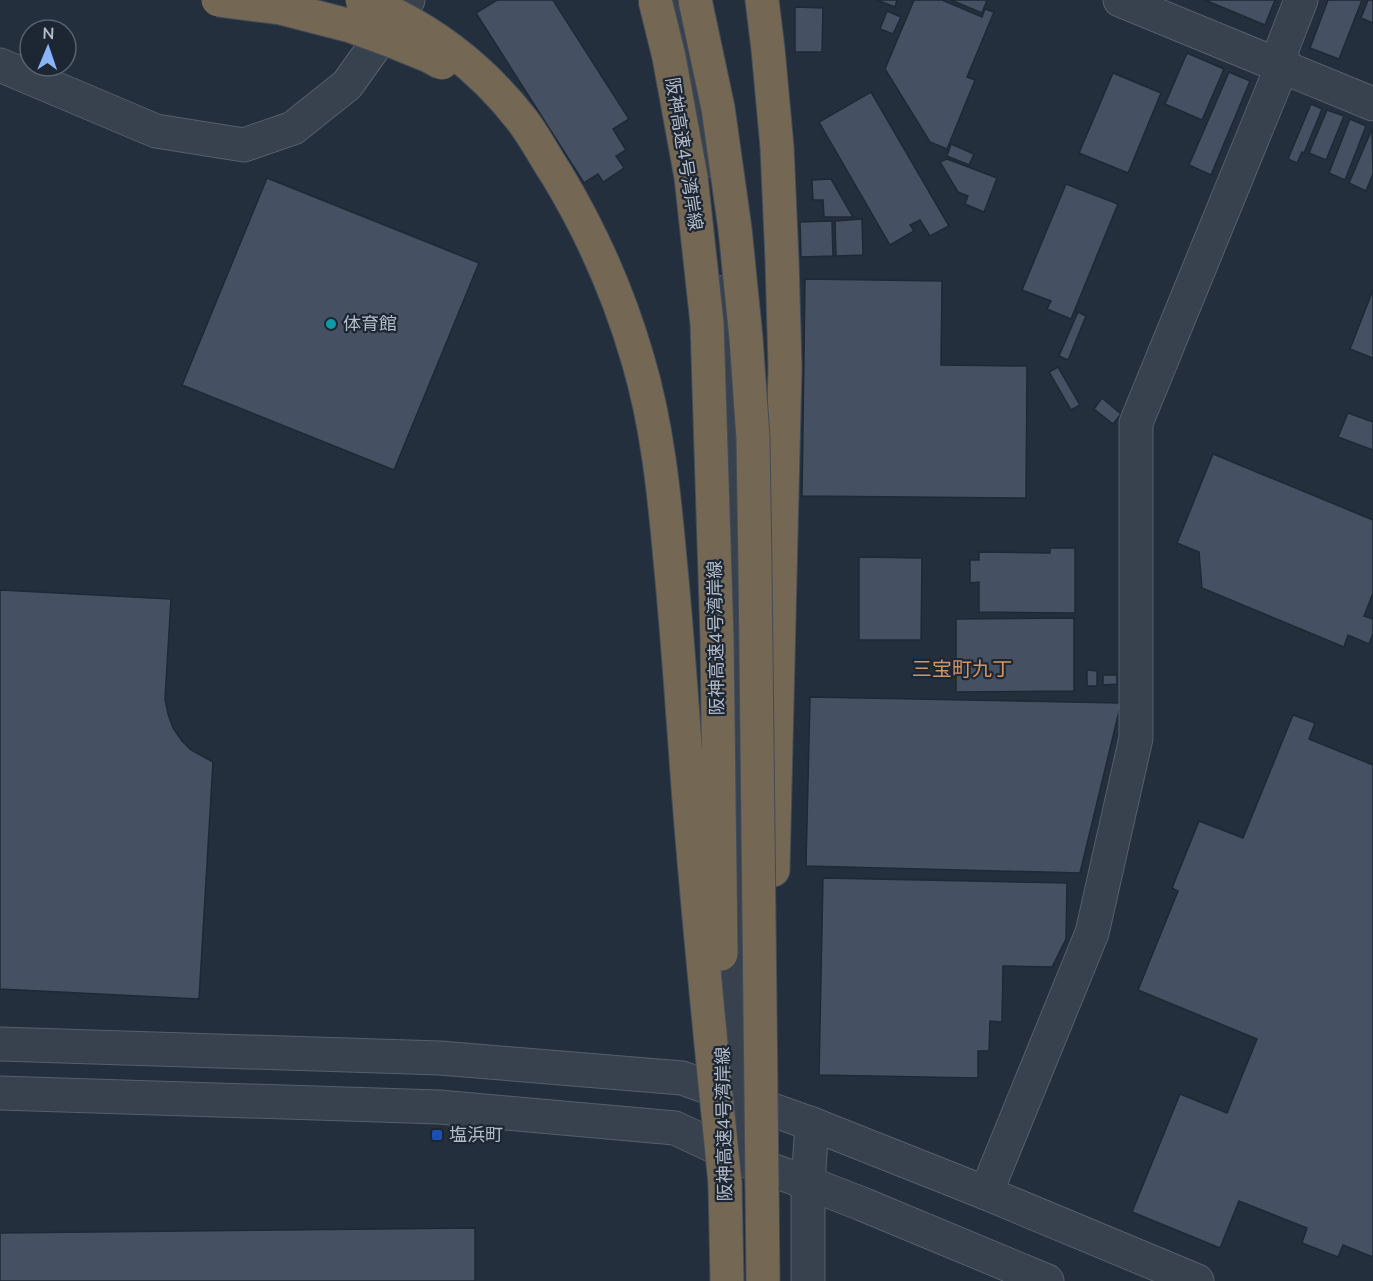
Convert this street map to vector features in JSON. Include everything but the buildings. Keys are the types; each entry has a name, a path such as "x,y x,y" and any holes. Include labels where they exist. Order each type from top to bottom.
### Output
{"highway":[{"path":"218,0 281,8 351,26 429,56 461,74 492,98 519,125 548,161"},
{"path":"362,0 407,21 441,42 495,89 523,121 578,210 621,305 639,362 654,430 665,505 696,896 733,1171"},
{"name":"阪神高速4号湾岸線","path":"655,0 669,57 691,177 706,323 733,1171 727,1281"},
{"name":"阪神高速4号湾岸線","path":"695,0 718,108 735,229 753,438 755,554 751,1086 763,1281"},
{"path":"751,1086 773,891 785,367 777,147 762,0"}],"street":[{"path":"0,65 156,131 244,145 293,128 347,85 408,0"},
{"path":"678,0 715,176 729,333 751,1086 733,1171"},
{"path":"1120,0 1373,104"},
{"path":"986,1192 1092,933 1136,738 1136,423 1282,66 1282,48 1301,0"},
{"path":"0,1044 440,1058 751,1086 812,1124 986,1192 1197,1281"},
{"path":"0,1093 450,1108 675,1128 733,1171 808,1183 1047,1281"},
{"path":"808,1281 808,1183 812,1124"}],"place":[{"name":"体育館","path":"331,324"},
{"name":"塩浜町","path":"437,1135"}],"district":[{"name":"三宝町九丁","path":"962,669"}]}
